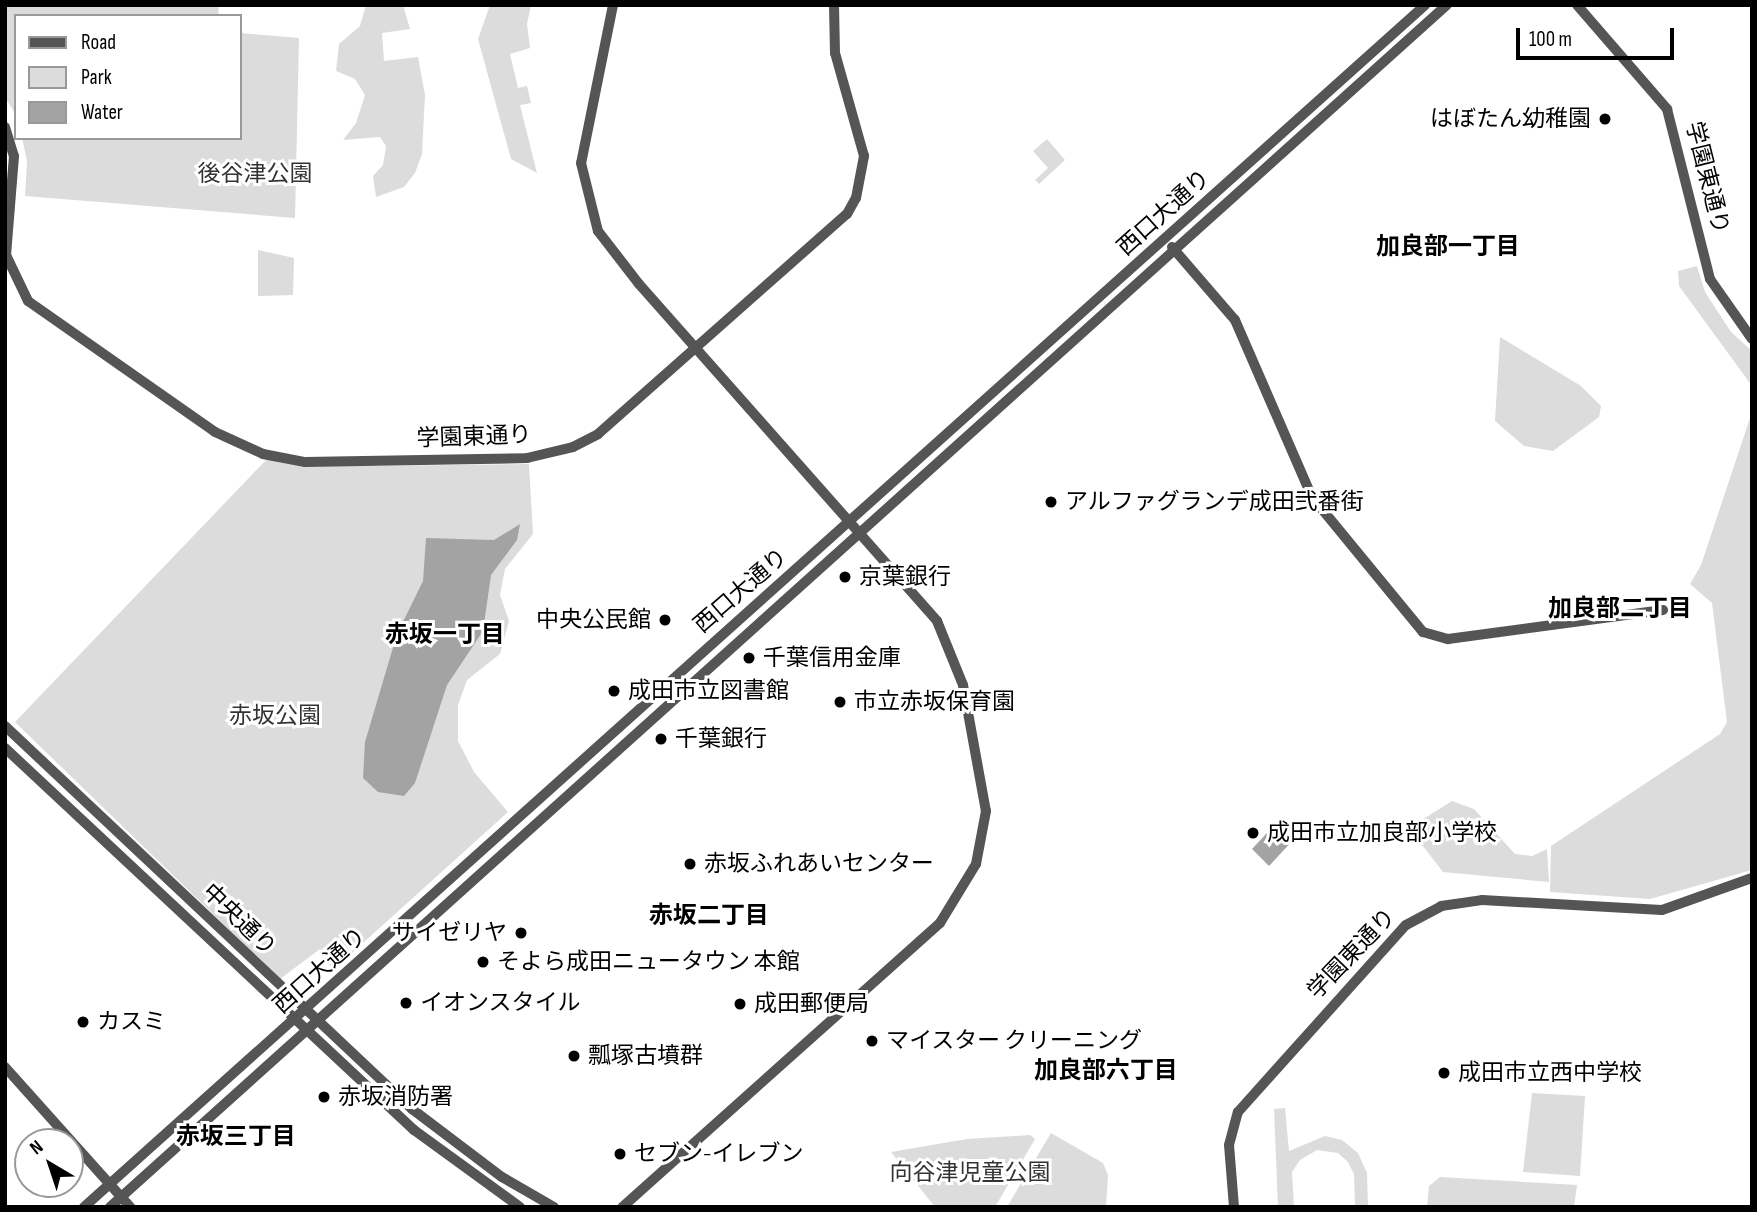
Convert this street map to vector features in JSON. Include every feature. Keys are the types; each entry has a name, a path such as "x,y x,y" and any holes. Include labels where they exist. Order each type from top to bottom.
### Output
{"street":[{"path":"613,5 582,153 589,205 606,244 929,609 953,652 985,800 984,838 976,864 953,907 931,931 622,1207"},
{"name":"学園東通り","path":"5,127 14,156 6,255 28,301 215,432 263,454 305,462 444,461 552,454 598,434 831,230 856,198 864,156 835,53 834,5"},
{"name":"西口大通り","path":"84,1207 307,1012 608,736 852,523 1425,5"},
{"name":"西口大通り","path":"110,1207 1447,5"},
{"name":"学園東通り","path":"1577,5 1667,109 1710,279 1752,338"},
{"path":"1165,240 1235,320 1312,497 1423,632 1448,639 1663,610"},
{"name":"中央通り","path":"5,726 316,1021 432,1125 502,1177 554,1207"},
{"name":"中央通り","path":"5,748 414,1130 520,1207"},
{"name":"学園東通り","path":"1234,1207 1229,1145 1238,1112 1406,925 1441,906 1482,900 1662,910 1752,878"},
{"path":"5,1067 130,1207"}],"green space":[{"path":"5,5 219,5 218,14 14,14 14,112 5,97"},
{"path":"366,5 403,5 410,29 382,33 384,61 418,57 425,95 422,154 415,173 404,187 376,197 373,176 383,165 386,146 380,137 343,140 356,123 365,95 355,79 336,71 339,44 360,26"},
{"path":"490,5 531,5 527,24 530,48 510,54 518,88 527,86 531,103 520,105 537,173 511,159 478,39"},
{"name":"後谷津公園","path":"242,33 299,38 295,218 25,196 27,161 22,140 242,140"},
{"path":"1047,139 1065,160 1039,184 1035,180 1048,168 1033,151"},
{"path":"258,250 294,258 293,295 258,296"},
{"path":"1697,266 1705,292 1731,332 1752,351 1752,386 1679,286 1678,271"},
{"path":"1500,337 1581,386 1601,406 1599,417 1553,451 1524,446 1495,421"},
{"path":"1752,412 1752,870 1650,899 1550,892 1551,846 1720,734 1727,722 1712,603 1690,584 1701,565"},
{"name":"赤坂公園","path":"268,458 378,466 529,464 533,534 505,569 500,595 509,621 500,654 467,680 458,705 458,741 474,772 508,812 333,970 320,949 280,979 15,722"},
{"path":"1452,801 1474,809 1515,854 1532,856 1547,849 1549,882 1443,872 1409,828"},
{"path":"1532,1093 1585,1096 1580,1176 1523,1172"},
{"path":"1285,1108 1289,1151 1325,1136 1342,1140 1358,1153 1367,1173 1368,1207 1355,1207 1354,1174 1348,1162 1338,1153 1317,1150 1300,1160 1292,1172 1294,1207 1278,1207 1274,1109"},
{"path":"1051,1133 1103,1163 1108,1175 1106,1207 1007,1207"},
{"name":"向谷津児童公園","path":"1030,1135 1035,1139 995,1207 935,1207 891,1152 967,1139"},
{"path":"1440,1177 1577,1185 1574,1207 1427,1207 1429,1186"}],"water":[{"path":"520,524 517,540 491,575 483,631 447,685 415,783 404,796 378,792 363,778 365,742 397,634 423,581 426,538 494,540"},
{"path":"1277,822 1295,838 1269,866 1252,849"}],"place":[{"name":"はぼたん幼稚園","path":"1605,119"},
{"name":"アルファグランデ成田弐番街","path":"1051,502"},
{"name":"京葉銀行","path":"845,577"},
{"name":"中央公民館","path":"665,620"},
{"name":"千葉信用金庫","path":"749,658"},
{"name":"成田市立図書館","path":"614,691"},
{"name":"市立赤坂保育園","path":"840,702"},
{"name":"千葉銀行","path":"661,739"},
{"name":"成田市立加良部小学校","path":"1253,833"},
{"name":"赤坂ふれあいセンター","path":"690,864"},
{"name":"サイゼリヤ","path":"521,933"},
{"name":"そよら成田ニュータウン 本館","path":"483,962"},
{"name":"イオンスタイル","path":"406,1003"},
{"name":"成田郵便局","path":"740,1004"},
{"name":"カスミ","path":"83,1022"},
{"name":"マイスター クリーニング","path":"872,1041"},
{"name":"瓢塚古墳群","path":"574,1056"},
{"name":"成田市立西中学校","path":"1444,1073"},
{"name":"赤坂消防署","path":"324,1097"},
{"name":"セブン-イレブン","path":"620,1154"}],"district":[{"name":"加良部一丁目","path":"1448,247"},
{"name":"加良部二丁目","path":"1620,609"},
{"name":"赤坂一丁目","path":"445,635"},
{"name":"赤坂二丁目","path":"709,916"},
{"name":"加良部六丁目","path":"1106,1071"},
{"name":"赤坂三丁目","path":"236,1137"}]}
